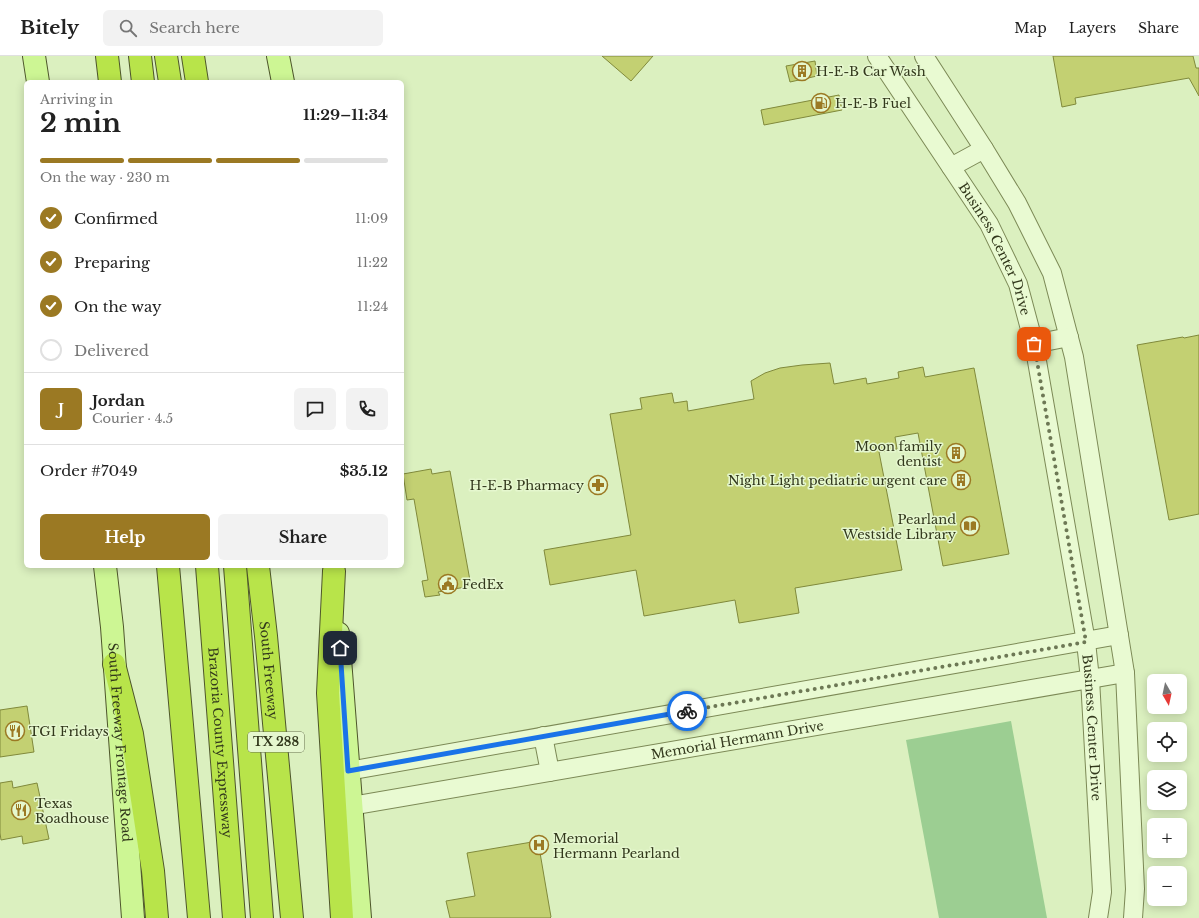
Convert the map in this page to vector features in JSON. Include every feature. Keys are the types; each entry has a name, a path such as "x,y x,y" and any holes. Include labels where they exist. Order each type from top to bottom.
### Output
{"highway":[{"path":"107,56 110,80"},
{"path":"140,56 143,80"},
{"path":"166,56 170,80"},
{"path":"194,56 197,80"},
{"path":"168,568 199,918"},
{"name":"Brazoria County Expressway","path":"207,568 234,918"},
{"name":"Brazoria County Expressway","path":"235,568 262,918"},
{"name":"South Freeway","path":"258,568 266,636 292,918"},
{"path":"334,569 328,693 342,918"},
{"path":"114,664 132,734 153,871 157,918"}],"main road":[{"path":"34,56 38,80"},
{"path":"278,56 283,80"},
{"name":"South Freeway Frontage Road","path":"105,568 133,918"},
{"path":"334,569 360,918"}],"street":[{"name":"Business Center Drive","path":"877,56 992,231 1018,284 1034,344 1086,642 1090,678 1102,892 1098,918"},
{"path":"924,56 1017,203 1052,273 1074,357 1125,673 1135,882 1133,918"},
{"path":"951,167 984,149"},
{"path":"1034,344 1069,337"},
{"path":"348,771 1119,635"},
{"name":"Memorial Hermann Drive","path":"351,806 1125,673"},
{"path":"543,736 550,772"}],"green space":[{"path":"1011,721 1047,918 939,918 906,740"}],"building":[{"path":"602,56 653,56 631,81"},
{"path":"1053,56 1193,56 1196,68 1199,68 1199,96 1189,78 1075,98 1076,104 1062,107"},
{"name":"H-E-B Car Wash","path":"815,61 817,76 790,82 786,66"},
{"name":"H-E-B Fuel","path":"839,95 842,110 764,125 761,110"},
{"path":"1199,335 1199,514 1169,520 1137,345"},
{"path":"830,363 834,384 866,378 867,384 899,378 898,372 923,367 925,377 974,368 1009,554 943,566 918,433 895,437 897,449 879,452 902,570 795,588 799,613 739,623 735,600 644,616 636,570 550,585 544,550 631,535 610,414 642,409 640,398 672,393 674,403 687,401 688,411 754,399 751,381 765,373 780,368"},
{"path":"431,469 432,474 450,471 471,586 438,592 440,595 425,597 422,581 428,580 414,499 407,500 404,474"},
{"name":"TGI Fridays","path":"27,706 34,752 0,757 0,710"},
{"name":"Texas Roadhouse","path":"12,781 13,788 37,783 49,839 23,844 22,836 1,840 0,783"},
{"path":"538,841 550,918 450,918 446,901 475,896 467,853"}],"way so far":[{"path":"687,711 1086,642 1034,344"}],"place":[{"name":"H-E-B Car Wash","path":"802,71"},
{"name":"H-E-B Fuel","path":"821,103"},
{"name":"Moon family dentist","path":"956,453"},
{"name":"Night Light pediatric urgent care","path":"961,480"},
{"name":"H-E-B Pharmacy","path":"598,485"},
{"name":"Pearland Westside Library","path":"970,526"},
{"name":"FedEx","path":"448,584"},
{"name":"TGI Fridays","path":"15,731"},
{"name":"Texas Roadhouse","path":"21,810"},
{"name":"Memorial Hermann Pearland","path":"539,845"}],"route":[{"path":"340,648 348,771 687,711"}]}
